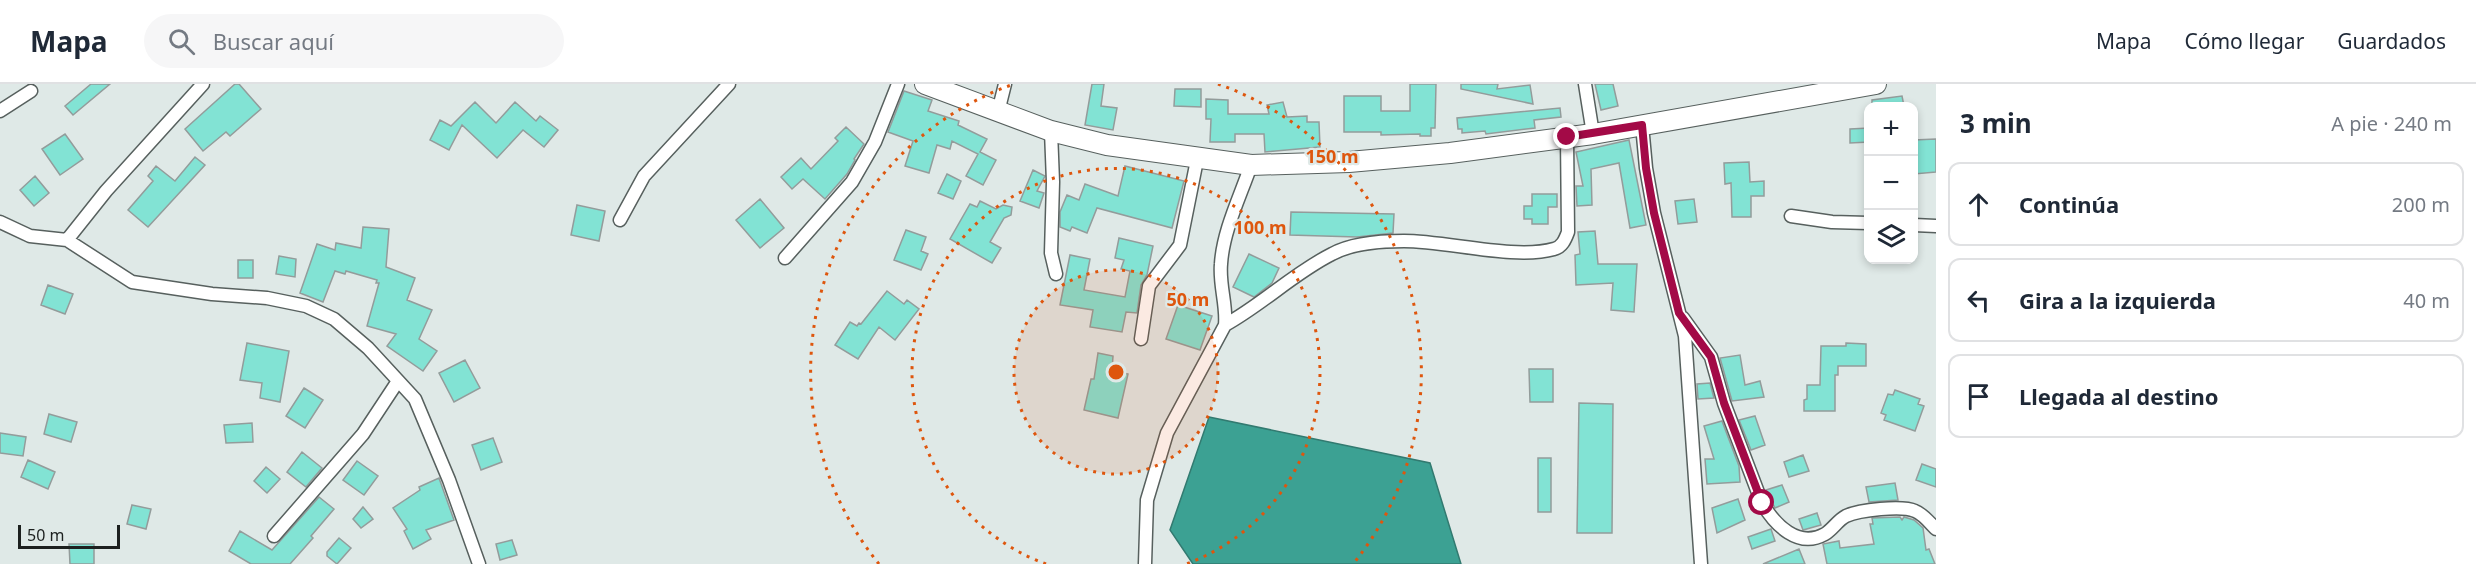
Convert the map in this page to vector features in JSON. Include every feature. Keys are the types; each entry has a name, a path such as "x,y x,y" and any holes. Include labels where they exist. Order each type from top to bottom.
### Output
{"main road":[{"path":"925,84 1051,131 1107,146 1197,160 1251,165 1349,162 1450,153 1593,134 1876,84"}],"street":[{"path":"67,240 106,191 203,84"},
{"path":"620,220 644,176 729,84"},
{"path":"785,258 852,182 875,142 898,84"},
{"path":"998,112 1005,84"},
{"path":"1585,84 1593,134"},
{"path":"0,111 31,91"},
{"path":"1642,125 1646,168 1654,213 1685,336 1701,564"},
{"path":"1051,131 1053,182 1051,253 1056,274"},
{"path":"1225,325 1251,311 1300,273 1334,252 1363,244 1403,241 1457,244 1500,250 1556,249 1565,241 1568,232 1567,137"},
{"path":"1141,339 1149,286 1180,245 1197,160"},
{"path":"1145,564 1147,500 1167,433 1225,325 1221,264 1225,237 1251,165"},
{"path":"1791,216 1832,222 1864,223"},
{"path":"0,222 30,236 67,240 132,282 212,294 267,298 306,306 334,319 368,348 415,399 449,480 478,564"},
{"path":"1918,225 1936,226"},
{"path":"1679,313 1711,357 1724,403 1762,503 1770,517 1790,534 1802,539 1813,538 1826,533 1844,517 1859,511 1902,508 1914,510 1936,529"},
{"path":"274,536 363,434 398,381"}],"shaded area":[{"path":"1209,417 1430,463 1461,564 1193,564 1170,530"}],"building":[{"path":"91,84 110,84 73,115 65,106"},
{"path":"235,84 239,84 261,109 230,136 226,132 203,151 185,129"},
{"path":"1092,84 1104,84 1101,106 1117,108 1113,130 1085,125"},
{"path":"1410,84 1436,84 1435,128 1431,128 1431,136 1344,132 1344,96 1381,96 1381,111 1410,111"},
{"path":"1461,84 1498,84 1497,89 1530,85 1533,104 1461,89"},
{"path":"1595,84 1613,84 1618,106 1601,110"},
{"path":"1175,89 1201,89 1201,107 1174,106"},
{"path":"904,91 932,100 928,111 959,121 958,125 987,139 980,152 996,160 983,185 966,176 978,154 952,141 950,149 937,145 929,173 905,166 913,141 888,132"},
{"path":"1902,96 1903,102 1872,102 1872,100"},
{"path":"1206,99 1228,100 1228,114 1269,114 1267,105 1283,102 1287,117 1307,116 1307,122 1319,122 1320,147 1265,152 1264,134 1235,134 1235,142 1210,142 1211,119 1206,119"},
{"path":"475,102 496,123 515,102 536,121 540,116 558,130 544,147 523,130 497,158 462,125 449,150 430,140 440,120 451,126"},
{"path":"1560,108 1561,117 1534,120 1535,128 1486,134 1485,131 1462,133 1462,129 1458,129 1457,118"},
{"path":"846,127 864,144 847,174 825,199 803,179 792,189 781,177 801,158 811,169 838,141 835,138"},
{"path":"1864,128 1864,142 1850,143 1850,129"},
{"path":"65,134 83,159 60,175 42,149"},
{"path":"1936,139 1936,172 1918,174 1918,140"},
{"path":"1629,140 1646,225 1630,228 1619,163 1591,169 1592,205 1577,206 1576,186 1583,186 1576,152"},
{"path":"195,157 205,165 148,227 128,210 153,181 148,176 156,166 175,181"},
{"path":"1749,162 1750,182 1764,181 1764,196 1751,196 1751,217 1732,217 1731,183 1725,184 1724,163"},
{"path":"1125,166 1184,181 1172,228 1097,208 1087,233 1072,227 1070,231 1060,227 1060,212 1067,195 1079,200 1085,184 1118,196"},
{"path":"1033,170 1045,176 1037,191 1044,193 1039,208 1020,201"},
{"path":"947,174 961,181 953,199 938,193"},
{"path":"35,176 49,193 34,206 20,190"},
{"path":"1532,194 1557,194 1557,207 1548,207 1548,224 1532,224 1532,219 1524,219 1524,206 1532,206"},
{"path":"760,199 784,228 760,248 736,220"},
{"path":"1694,199 1697,222 1678,224 1675,201"},
{"path":"980,201 996,209 1003,205 1012,207 1011,215 1004,218 990,242 1001,248 992,263 950,239 970,204 977,207"},
{"path":"577,205 605,211 599,241 571,235"},
{"path":"1291,212 1394,214 1393,233 1357,237 1290,235"},
{"path":"363,227 389,229 386,267 415,278 407,300 432,310 419,339 437,351 423,371 387,346 396,334 367,326 379,283 376,283 377,280 346,271 345,274 335,271 323,302 300,293 317,244 335,250 336,243 361,248"},
{"path":"906,230 926,237 921,251 928,254 921,270 894,260"},
{"path":"1595,231 1598,264 1637,264 1634,312 1611,310 1613,283 1576,285 1575,255 1580,254 1578,232"},
{"path":"1119,238 1153,246 1147,275 1141,285 1137,313 1126,312 1122,332 1090,327 1093,310 1060,305 1070,255 1090,259 1084,290 1125,297 1130,271 1121,269 1124,260 1115,258"},
{"path":"1249,254 1279,268 1272,283 1254,297 1233,287"},
{"path":"279,256 296,259 295,277 276,274"},
{"path":"238,260 253,260 253,278 238,278"},
{"path":"48,285 73,294 65,314 41,305"},
{"path":"887,291 904,304 907,300 919,309 895,340 879,327 858,359 835,345 850,322 857,326 861,324"},
{"path":"1178,305 1212,316 1200,350 1166,339"},
{"path":"247,343 289,351 280,402 260,398 262,383 240,380"},
{"path":"1846,343 1866,344 1866,366 1838,366 1838,375 1835,375 1835,411 1804,411 1807,385 1820,385 1821,346 1846,346"},
{"path":"1098,353 1113,356 1112,370 1128,374 1118,418 1084,410 1091,379 1094,379"},
{"path":"1740,355 1745,385 1760,381 1764,397 1732,401 1720,358"},
{"path":"465,360 480,388 454,402 439,373"},
{"path":"1529,369 1553,369 1553,402 1530,402"},
{"path":"1710,383 1714,398 1698,399 1697,384"},
{"path":"304,388 323,400 305,428 286,416"},
{"path":"1895,390 1920,399 1918,404 1924,406 1915,431 1884,420 1886,415 1881,413 1888,394 1893,395"},
{"path":"1579,403 1613,404 1612,533 1577,533"},
{"path":"49,414 77,422 71,442 44,434"},
{"path":"1755,416 1765,445 1751,450 1739,420"},
{"path":"1722,421 1739,466 1740,482 1707,484 1705,459 1714,459 1704,426"},
{"path":"252,423 253,442 226,443 224,425"},
{"path":"0,433 26,437 23,456 0,453"},
{"path":"493,438 502,462 481,470 472,445"},
{"path":"302,452 322,468 306,487 287,472"},
{"path":"1803,455 1809,471 1789,477 1784,462"},
{"path":"1538,458 1551,458 1551,512 1538,512"},
{"path":"28,460 55,472 48,489 21,477"},
{"path":"357,461 378,476 364,495 343,480"},
{"path":"1922,464 1936,469 1936,487 1916,480"},
{"path":"266,467 280,479 267,493 254,481"},
{"path":"439,478 454,520 426,530 431,539 413,549 404,531 407,529 393,508 420,490 419,487"},
{"path":"1895,483 1898,500 1869,502 1866,487"},
{"path":"1782,485 1789,502 1775,508 1766,490"},
{"path":"319,497 334,509 290,564 251,564 229,551 240,531 272,550"},
{"path":"1738,499 1745,520 1717,533 1712,508"},
{"path":"132,505 151,509 146,529 127,524"},
{"path":"363,507 373,519 361,528 353,519"},
{"path":"1817,513 1821,525 1803,530 1799,519"},
{"path":"1900,517 1902,520 1904,517 1914,520 1923,528 1926,550 1929,549 1935,564 1827,564 1823,544 1839,541 1840,548 1874,544 1870,524 1873,524 1872,518"},
{"path":"1771,529 1775,541 1752,549 1748,537"},
{"path":"339,538 351,548 337,564 327,556 327,552"},
{"path":"512,540 517,555 500,560 496,544"},
{"path":"69,544 94,544 94,564 70,564"},
{"path":"1799,549 1805,564 1763,564"}],"route":[{"path":"1567,137 1642,125 1646,168 1654,213 1679,313 1711,357 1724,403 1762,503"}]}
